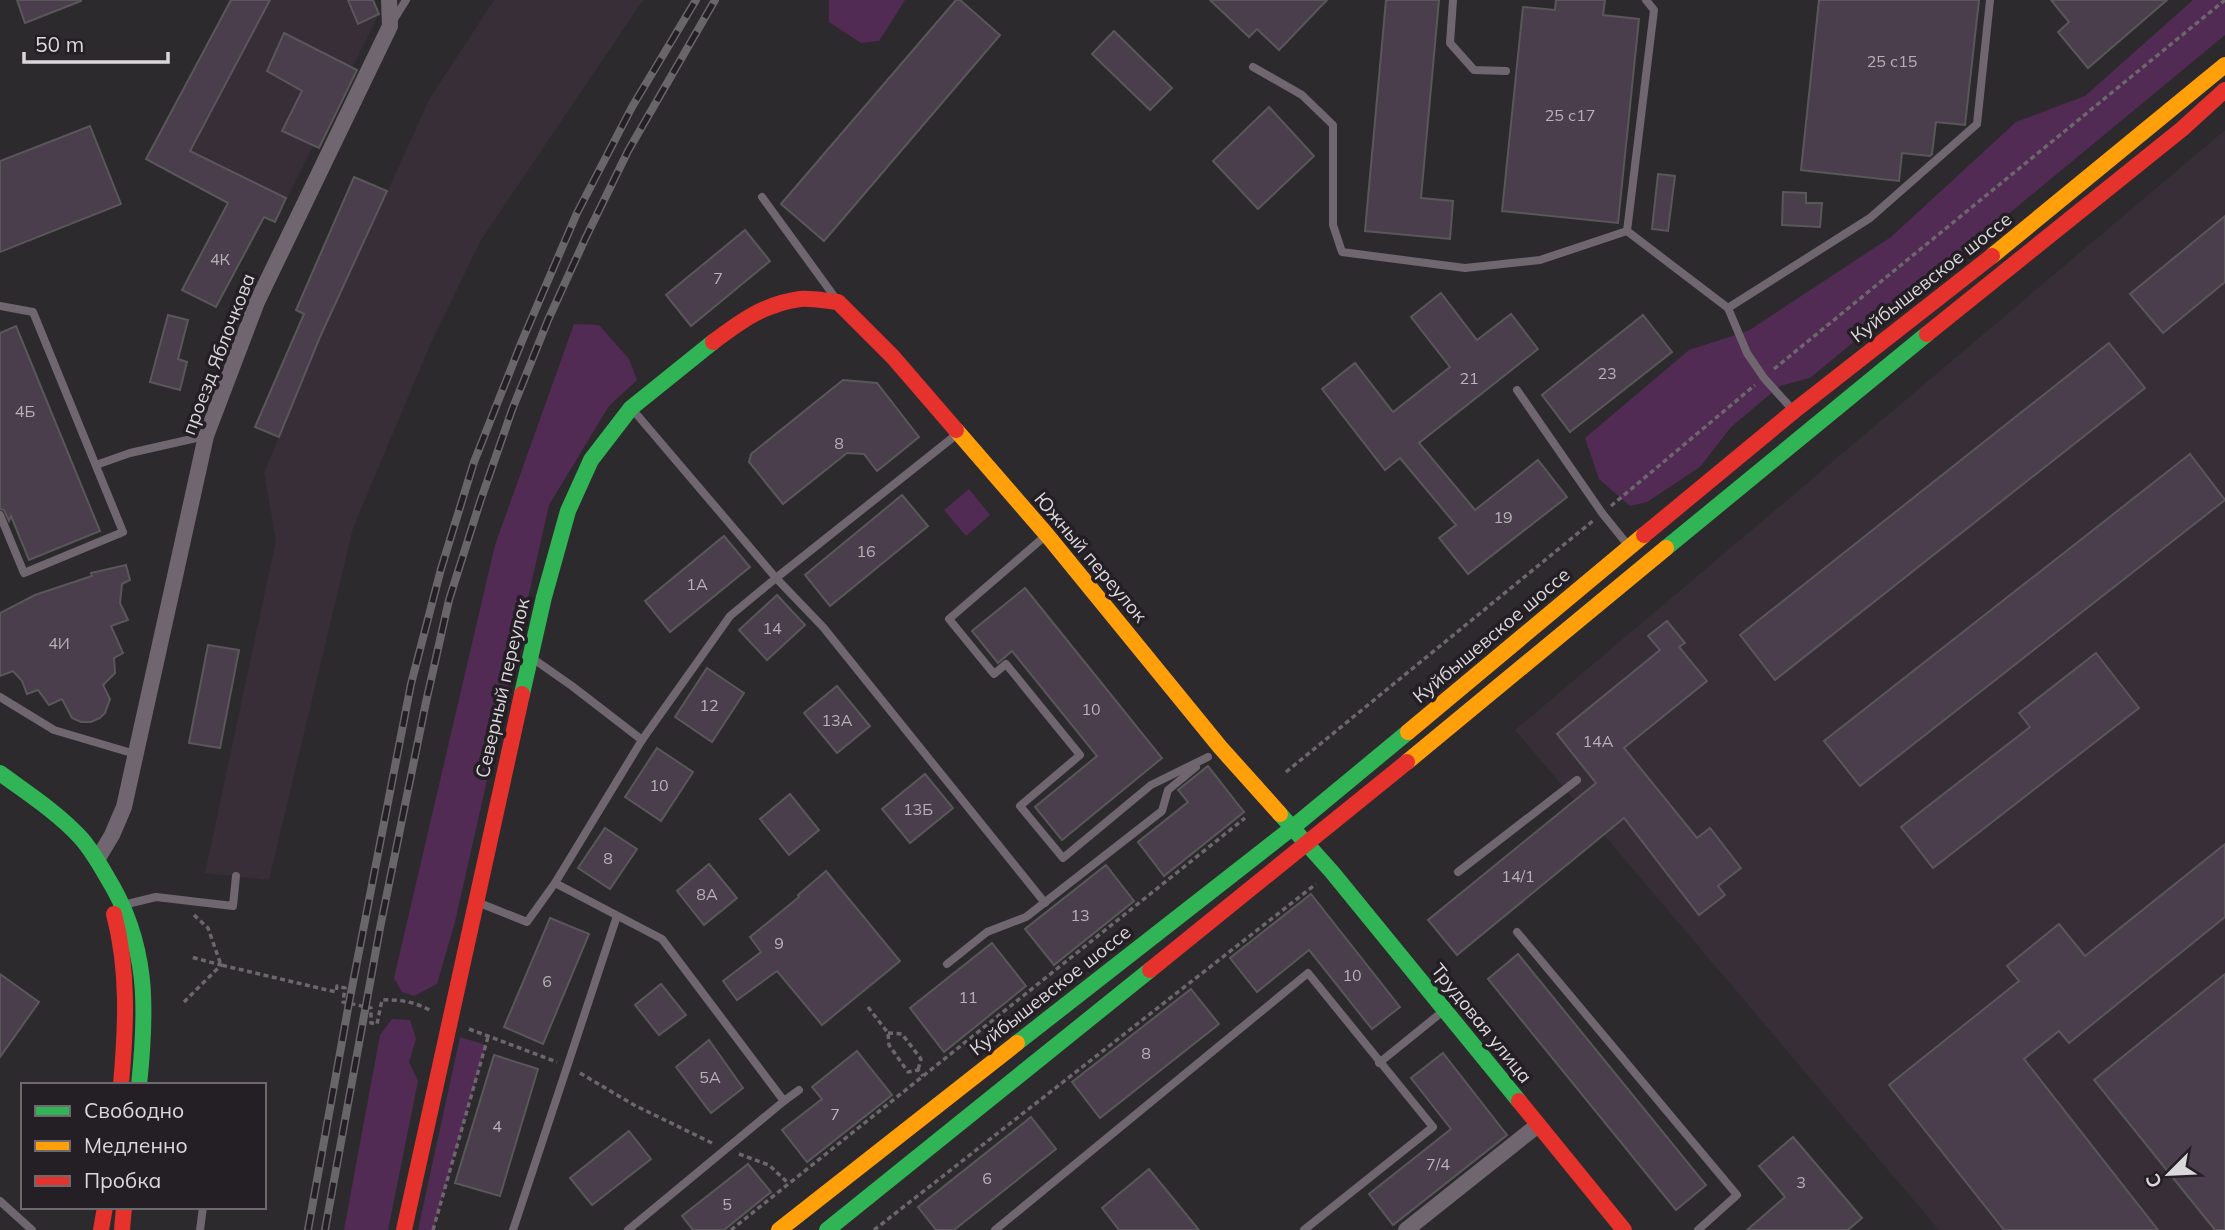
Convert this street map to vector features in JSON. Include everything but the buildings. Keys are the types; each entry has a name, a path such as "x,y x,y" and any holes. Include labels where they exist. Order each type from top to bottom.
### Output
{"main road":[{"name":"Куйбышевское шоссе","path":"779,1230 1292,828 1794,411 1982,265 2225,65"},
{"path":"827,1230 1306,844 1819,421 2223,96"},
{"name":"Северный переулок","path":"404,1230 544,597 568,511 591,460 631,408 741,321 768,306 802,299 838,302"},
{"name":"Южный переулок","path":"838,302 893,357 1047,536 1214,752 1306,844"},
{"path":"0,774 52,811 82,839 124,905 139,943 144,973 145,1023 139,1083"},
{"name":"Трудовая улица","path":"1306,844 1332,872 1624,1230"},
{"path":"97,860 119,930 127,975 121,1083"},
{"path":"101,1230 105,1209"},
{"path":"122,1230 124,1209"}],"street":[{"name":"проезд Яблочкова","path":"97,860 124,807 206,436 257,302 390,26 389,0"},
{"path":"1406,1230 1538,1125"}],"lane":[{"path":"390,26 406,0"},
{"path":"1454,0 1450,43 1474,70 1506,71"},
{"path":"1627,231 1654,10 1646,0"},
{"path":"1728,308 1870,218 1977,124 1990,0"},
{"path":"1253,67 1302,95 1332,125 1333,225 1342,252 1465,268 1540,260 1627,231"},
{"path":"762,197 838,302"},
{"path":"1627,231 1728,308 1747,353 1764,378 1794,411"},
{"path":"0,306 33,312 123,532 24,573 0,515"},
{"path":"1517,390 1629,548"},
{"path":"631,408 776,578 824,627 1045,903"},
{"path":"476,901 527,922 555,883 642,740 730,616 958,433"},
{"path":"96,464 130,453 206,436"},
{"path":"1047,536 949,618 994,674 1006,664 1080,755 1020,806 1063,858 1151,785 1214,752"},
{"path":"530,657 572,685 642,740"},
{"path":"0,697 54,730 135,754"},
{"path":"947,964 987,932 1026,917 1162,811 1168,790 1214,752"},
{"path":"1458,872 1577,780"},
{"path":"124,905 156,897 233,906 236,876"},
{"path":"555,883 662,939 784,1101"},
{"path":"513,1230 617,916"},
{"path":"1517,932 1737,1195 1698,1230"},
{"path":"995,1230 1308,972 1433,1127 1304,1230"},
{"path":"1379,1063 1444,1010"},
{"path":"628,1230 799,1090"},
{"path":"0,1202 32,1230"},
{"path":"200,1230 203,1209"}],"path":[{"path":"731,1230 1245,818"},
{"path":"874,1230 1319,883"},
{"path":"181,900 208,928 221,965"},
{"path":"191,957 324,990 336,992 337,986 345,988 343,1002 371,1008 370,1023 377,1024 382,1000 395,999 424,1007 450,1022 566,1066 634,1105 725,1149 769,1165 788,1183"},
{"path":"184,1002 221,965"},
{"path":"868,1007 888,1034 889,1045 908,1072 918,1070"},
{"path":"888,1034 902,1034 921,1059 918,1070"},
{"path":"433,1230 488,1036"},
{"path":"918,1070 923,1076"}],"shaded area":[{"path":"232,0 373,0 379,14 275,222 146,159"},
{"path":"494,0 643,0 481,240 430,345 353,528 269,880 205,873 276,540 264,473 315,350 430,98"},
{"path":"829,0 905,0 879,41 861,43 829,22"},
{"path":"2193,0 2225,0 2225,35 1810,378 1780,386 1731,427 1700,467 1647,502 1630,506 1599,479 1585,438 1689,350 1748,331 1891,237 2016,122 2085,96"},
{"path":"2225,130 2225,1230 1939,1230 1515,730"},
{"path":"574,324 599,325 629,359 637,380 609,406 549,505 455,922 437,984 414,996 402,992 394,978 495,545"},
{"path":"969,489 990,515 966,536 944,510"},
{"path":"392,1019 410,1020 416,1039 409,1062 418,1081 388,1230 344,1230 380,1035"},
{"path":"460,1037 486,1045 433,1230 418,1230"}],"railway":[{"path":"308,1230 411,684 441,569 474,462 577,213 632,107 696,0"},
{"path":"325,1230 380,928 426,702 449,600 480,502 512,410 548,320 586,237 628,151 715,0"}],"traffic: fast":[{"path":"1666,548 1927,334"},
{"path":"522,694 544,597 568,511 591,460 631,408 713,342"},
{"path":"1017,1043 1292,828 1408,732"},
{"path":"0,773 52,811 80,837 98,861 121,902 138,953 142,978 143,1030 139,1083"},
{"path":"1280,814 1332,872 1519,1101"},
{"path":"827,1230 1150,970"}],"traffic: slow":[{"path":"1992,256 2225,65"},
{"path":"956,430 1047,535 1220,747 1280,814"},
{"path":"1408,732 1644,535"},
{"path":"1407,762 1666,548"},
{"path":"779,1230 1017,1043"}],"traffic: jam":[{"path":"1927,334 2182,129 2225,90"},
{"path":"1644,535 1794,411 1992,256"},
{"path":"713,342 743,320 787,301 814,299 838,302 893,357 956,430"},
{"path":"404,1230 522,694"},
{"path":"1150,970 1407,762"},
{"path":"114,914 122,957 125,999 121,1083"},
{"path":"1519,1101 1624,1230"},
{"path":"101,1230 105,1209"},
{"path":"122,1230 124,1209"}]}
